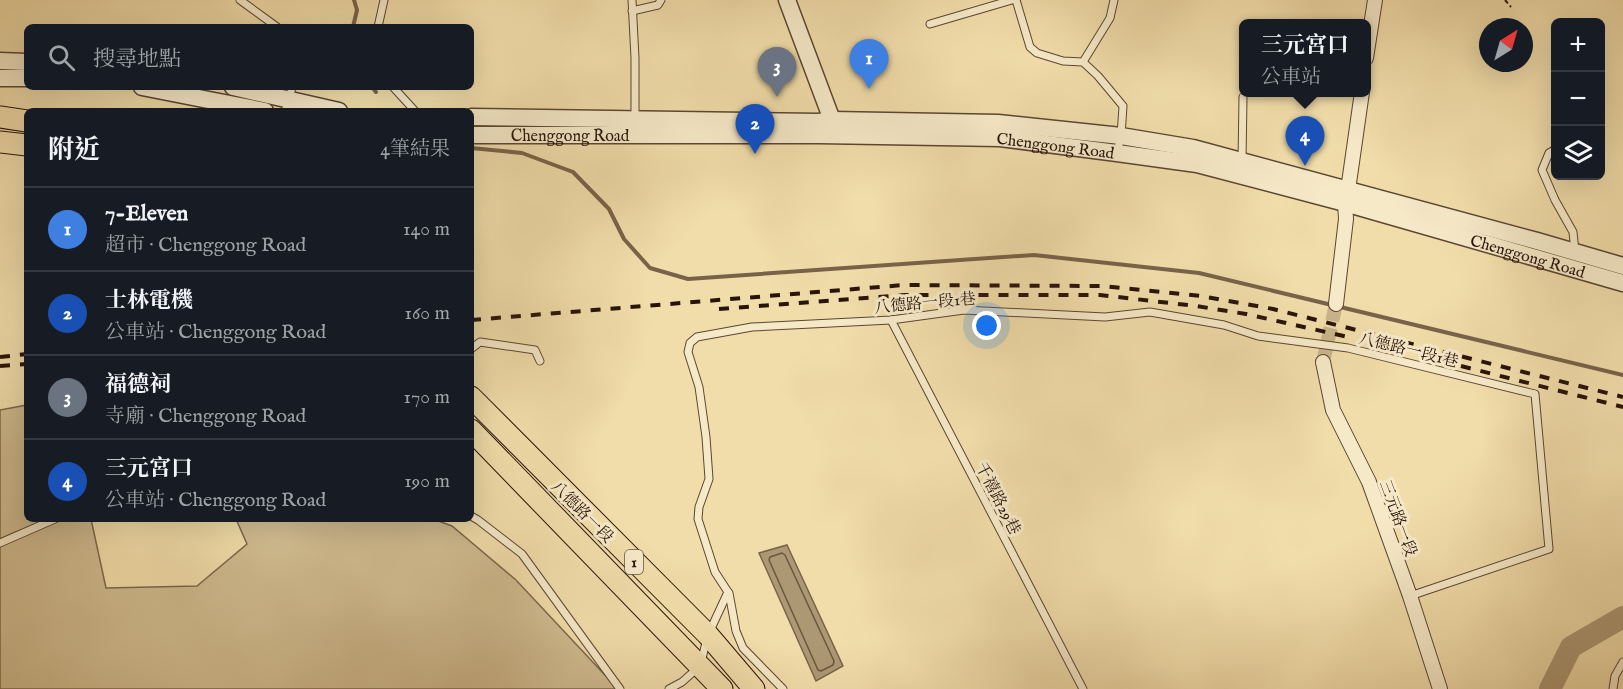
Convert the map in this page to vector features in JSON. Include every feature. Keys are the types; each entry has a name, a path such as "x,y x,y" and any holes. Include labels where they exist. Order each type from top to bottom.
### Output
{"main road":[{"path":"0,117 24,121"},
{"path":"0,142 24,145"},
{"name":"八德路一段","path":"474,400 708,635 754,689"},
{"name":"八德路一段","path":"474,433 722,689"}],"street":[{"path":"786,0 832,128"},
{"path":"1371,26 1375,0"},
{"path":"0,61 24,62"},
{"path":"0,78 24,78"},
{"path":"157,90 250,108"},
{"path":"246,90 325,108"},
{"path":"1336,304 1346,219 1346,196 1361,97"},
{"name":"Chenggong Road","path":"474,117 635,128"},
{"name":"Chenggong Road","path":"474,135 635,128 832,128 1192,148 1242,161 1623,283"},
{"name":"Chenggong Road","path":"1119,145 1346,196 1575,252 1623,266"},
{"name":"三元路一段","path":"1323,362 1332,410 1369,482 1440,689"}],"lane":[{"path":"240,0 273,24"},
{"path":"379,24 384,0"},
{"path":"632,0 635,128"},
{"path":"632,11 658,5 661,0"},
{"path":"930,24 1014,0 1030,46 1037,53 1063,61 1083,62 1123,106 1119,145"},
{"path":"1083,62 1110,18 1114,0"},
{"path":"396,90 412,108"},
{"path":"1242,161 1243,97"},
{"path":"1551,152 1542,170 1573,232 1575,252"},
{"name":"八德路一段1巷","path":"729,592 715,572 698,519 699,507 709,479 699,387 688,352 690,343 697,337 752,327 891,320 964,310 1105,316 1150,312 1224,325 1258,336 1348,348 1535,394 1549,549 1410,596"},
{"name":"千禧路29巷","path":"891,320 1083,689"},
{"path":"474,347 480,342 535,350 540,361"},
{"path":"474,518 488,526 522,554 620,689"},
{"path":"0,543 48,522"},
{"path":"669,689 682,682 700,666 708,635 729,592"},
{"path":"729,592 736,631 743,648 783,689"},
{"path":"1613,689 1615,676 1623,663"}],"path":[{"path":"1505,0 1511,7"}],"shaded area":[{"path":"24,406 24,522 92,522 106,588 197,586 247,544 237,522 441,522 452,526 516,580 618,689 0,689 0,410"}],"water":[{"path":"787,545 843,666 816,681 759,553"}],"waterway":[{"path":"354,0 357,10 354,24"},
{"path":"474,148 522,153 573,172 609,209 624,239 650,268 688,279 1034,255 1199,273 1623,375"},
{"path":"1550,689 1571,647 1623,617"}],"tunnel":[{"path":"1323,362 1336,304"}],"railway":[{"path":"474,320 904,285 1102,286 1201,296 1273,309 1623,397"},
{"path":"719,309 905,295 1100,295 1246,314 1348,337"},
{"path":"0,357 24,354"},
{"path":"0,366 24,364"},
{"path":"1461,366 1623,407"}],"place":[{"name":"7-Eleven","path":"869,89"},
{"name":"福德祠","path":"777,97"},
{"name":"士林電機","path":"755,154"},
{"name":"三元宮口","path":"1305,166"}]}
